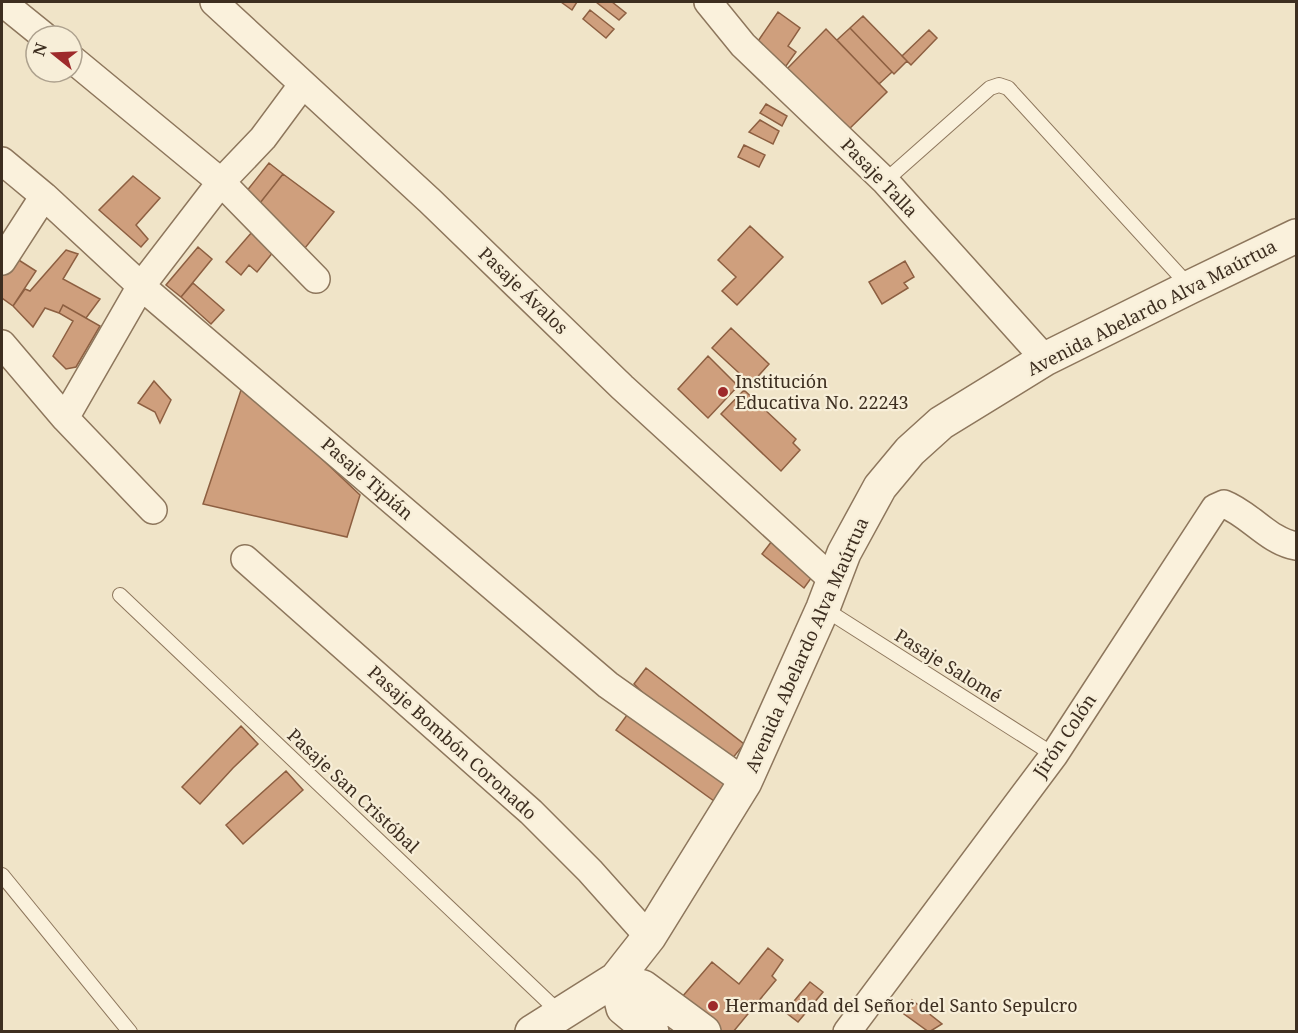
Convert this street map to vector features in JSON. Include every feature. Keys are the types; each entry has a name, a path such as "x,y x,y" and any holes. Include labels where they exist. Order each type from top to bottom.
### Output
{"street":[{"path":"2,2 29,24"},
{"name":"Pasaje Ávalos","path":"214,2 430,201 622,387 828,594"},
{"name":"Pasaje Talla","path":"708,2 743,45 885,181 1046,359"},
{"path":"84,69 221,182 316,279"},
{"path":"65,418 141,286 221,182 263,138 303,84"},
{"name":"Pasaje Tipián","path":"2,161 44,196 141,286 608,685 745,782"},
{"path":"2,261 44,196"},
{"name":"Avenida Abelardo Alva Maúrtua","path":"532,1032 616,979 649,937 745,782 828,594 843,553 880,487 910,451 940,423 1046,359 1296,236"},
{"path":"2,345 65,418 153,510"},
{"name":"Jirón Colón","path":"847,1032 1054,755 1215,508 1224,504 1275,538 1296,546"},
{"name":"Pasaje Bombón Coronado","path":"245,560 531,812 590,871 649,937"},
{"path":"616,979 623,1008 652,1032"},
{"path":"616,979 643,987 704,1032"}],"lane":[{"path":"885,181 990,88 999,85 1008,88 1190,287"},
{"name":"Pasaje Salomé","path":"828,594 1054,755"},
{"name":"Pasaje San Cristóbal","path":"120,595 561,1014"},
{"path":"2,875 130,1032"}],"building":[{"path":"561,2 577,2 572,10"},
{"path":"596,2 612,2 626,13 619,20"},
{"path":"590,10 614,29 606,38 583,19"},
{"path":"778,12 800,28 788,46 796,52 786,66 756,44"},
{"path":"863,16 907,61 894,74 850,28"},
{"path":"850,28 892,72 879,84 837,40"},
{"path":"826,29 887,92 844,134 784,72"},
{"path":"929,30 937,38 911,65 902,56"},
{"path":"766,104 787,116 782,126 760,113"},
{"path":"760,120 779,131 773,144 749,132"},
{"path":"744,145 765,155 759,167 738,157"},
{"path":"269,163 283,174 256,208 242,197"},
{"path":"283,174 334,212 301,253 256,208"},
{"path":"133,176 160,198 136,225 148,239 141,247 99,210"},
{"path":"750,226 783,257 737,305 722,291 736,277 718,260"},
{"path":"252,232 274,251 257,272 249,265 241,275 226,262"},
{"path":"198,247 212,259 181,297 166,285"},
{"path":"66,250 78,254 63,279 100,299 86,318 63,305 59,313 45,308 33,327 13,306 25,289 30,291"},
{"path":"14,257 36,271 13,306 2,298 2,276"},
{"path":"905,261 914,277 904,283 908,288 882,304 869,282"},
{"path":"193,283 224,310 211,324 181,297"},
{"path":"63,305 100,326 76,367 66,369 53,356 73,321 59,313"},
{"path":"731,328 769,364 751,384 712,348"},
{"path":"708,356 738,386 708,418 678,389"},
{"path":"154,381 171,400 160,423 155,412 138,403"},
{"path":"243,384 360,495 347,537 203,504"},
{"path":"744,390 796,439 793,443 800,450 781,471 721,414"},
{"path":"775,537 817,570 804,588 762,554"},
{"path":"646,668 744,744 732,759 646,696 634,684"},
{"path":"630,711 727,782 714,801 616,730"},
{"path":"241,726 258,744 200,804 182,787"},
{"path":"286,771 303,790 243,844 226,825"},
{"path":"768,948 783,960 772,976 776,980 733,1032 720,1032 682,997 712,962 739,984"},
{"path":"810,982 823,992 798,1022 785,1012"},
{"path":"912,1000 942,1024 929,1032 904,1014"}],"place":[{"name":"Institución Educativa No. 22243","path":"723,392"},
{"name":"Hermandad del Señor del Santo Sepulcro","path":"713,1006"}]}
